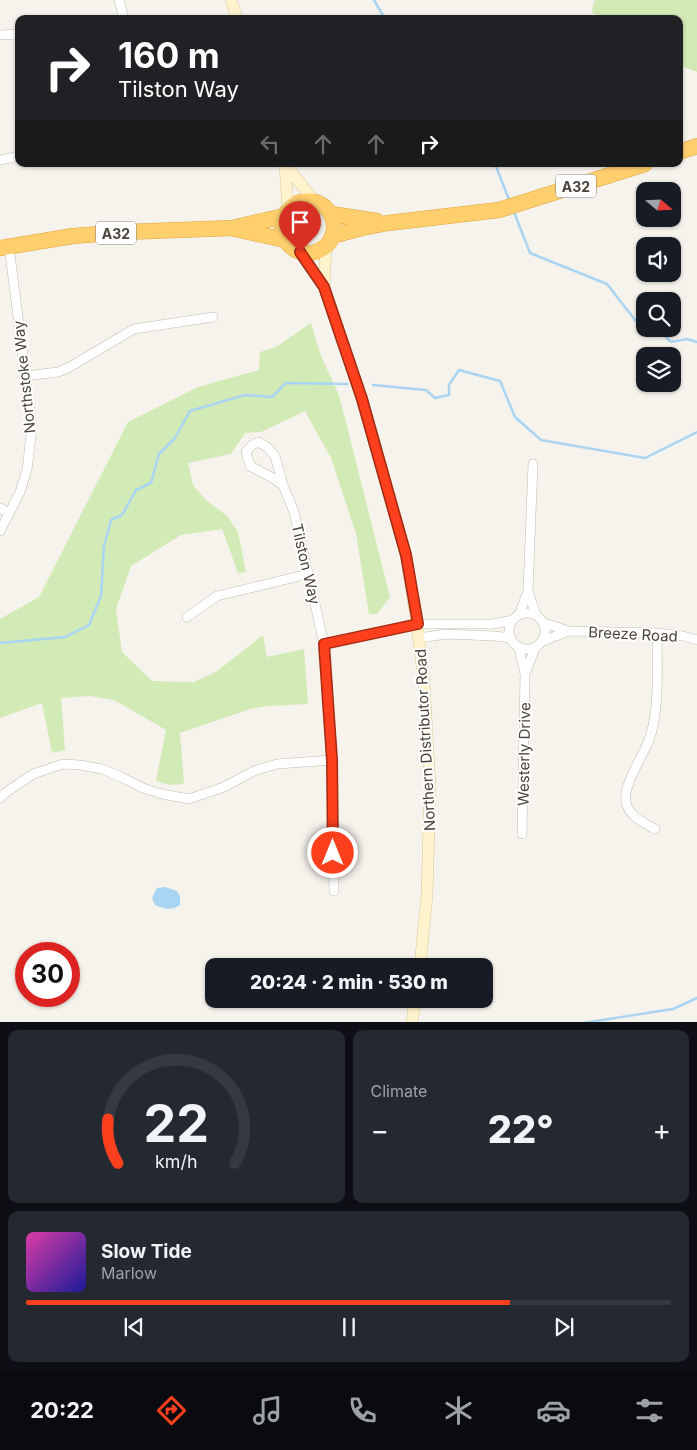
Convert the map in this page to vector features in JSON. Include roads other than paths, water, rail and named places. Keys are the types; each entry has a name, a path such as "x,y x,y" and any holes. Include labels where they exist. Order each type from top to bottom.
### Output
{"highway":[{"path":"683,151 697,146"},
{"name":"A32","path":"232,228 285,240 290,246 300,252 314,252 329,241 362,228 388,223 499,210 636,167"},
{"name":"A32","path":"5,247 82,235 232,228 286,212 296,203 303,201 314,201 323,205 331,214 388,223"},
{"path":"285,240 282,229 286,212"},
{"path":"329,241 334,226 331,214"}],"main road":[{"path":"231,0 236,15"},
{"path":"285,167 286,212"},
{"path":"287,167 314,201"},
{"name":"Northern Distributor Road","path":"324,287 329,241"},
{"name":"Northern Distributor Road","path":"300,252 324,287 362,399 406,555 418,624 424,682 430,787 427,895 421,958"},
{"path":"412,1022 414,1008"}],"street":[{"path":"119,0 123,15"},
{"path":"0,35 15,34"},
{"path":"0,160 15,157"},
{"name":"Northstoke Way","path":"0,531 20,492 27,470 32,427 26,376 5,247"},
{"path":"26,376 58,372 68,368 134,329 213,317"},
{"name":"Tilston Way","path":"283,485 250,466 246,452 252,445 259,442 275,456 283,485 294,512 324,644 332,760 334,891"},
{"path":"528,591 516,617 510,625 509,632 510,638 519,648 527,649 535,648 543,641 546,632 544,623 536,614 528,591 533,464"},
{"path":"0,508 9,513"},
{"path":"187,617 217,596 308,574"},
{"path":"324,644 418,624 493,624 525,613 536,614"},
{"name":"Breeze Road","path":"544,623 569,632 657,633 683,636 697,640"},
{"name":"Breeze Road","path":"543,641 569,632"},
{"path":"655,828 636,818 630,812 626,800 628,785 654,726 656,712 657,633"},
{"path":"419,638 446,634 510,638"},
{"name":"Westerly Drive","path":"519,648 525,674 522,834"},
{"name":"Westerly Drive","path":"525,674 535,648"},
{"path":"0,798 4,793 34,774 63,764 102,769 143,788 189,799 224,787 254,771 277,764 332,760"}],"water":[{"path":"165,887 177,891 180,896 180,905 168,909 155,905 152,898 157,888"}],"waterway":[{"path":"374,0 383,15"},
{"path":"496,167 510,202"},
{"path":"514,212 530,253 607,284 636,321"},
{"path":"666,337 671,342 687,339 697,342"},
{"path":"373,385 426,390 435,398 449,395 449,385 459,370 500,381 515,417 541,440 645,458 697,432"},
{"path":"0,643 65,637 89,625 101,596 104,546 111,520 122,515 136,490 151,483 159,454 175,438 190,411 245,395 272,397 286,383 347,384"},
{"path":"589,1022 673,1009 697,998"}]}
